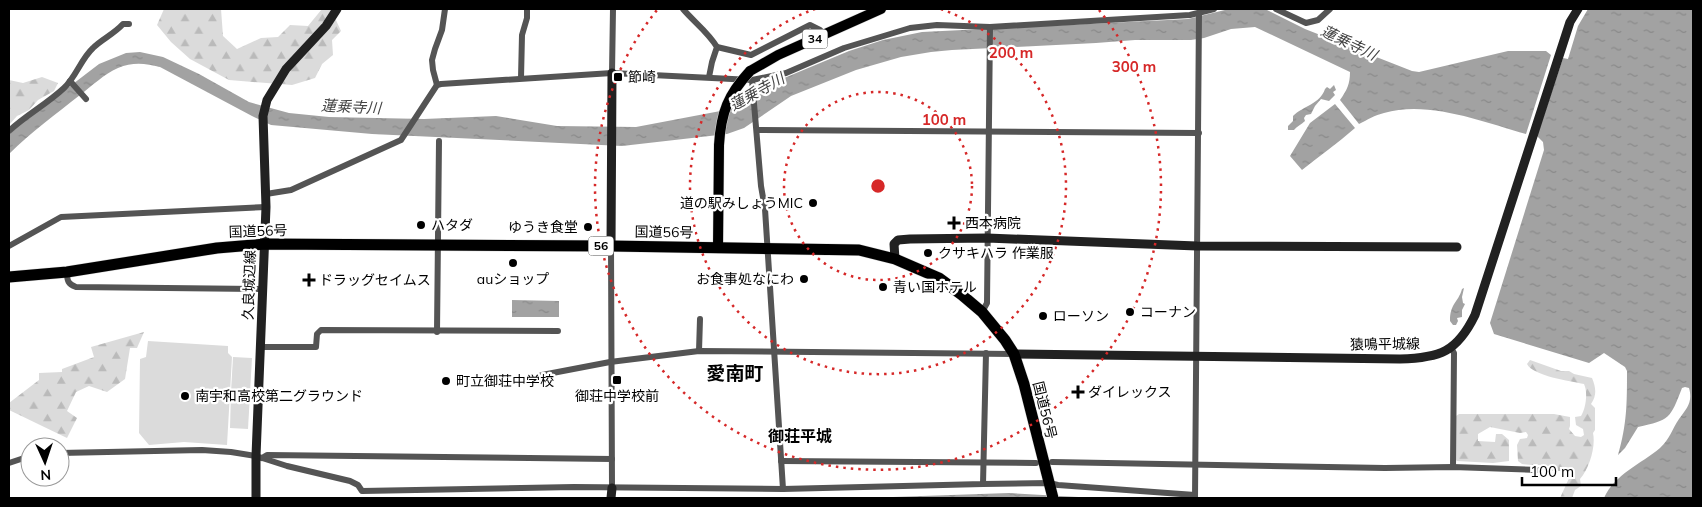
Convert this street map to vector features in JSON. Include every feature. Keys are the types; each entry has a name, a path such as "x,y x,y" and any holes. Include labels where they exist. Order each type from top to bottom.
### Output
{"highway":[{"name":"国道56号","path":"9,277 67,272 217,248 264,244 859,250 894,258 939,278 982,312 1005,340 1014,354 1024,384 1051,491"}],"main road":[{"name":"久良城辺線","path":"256,498 259,457 260,347 266,207 262,116 266,100 286,69 326,26 337,9"},
{"name":"34","path":"718,248 719,145 723,113 729,98 738,85 778,55 881,9"},
{"name":"猿鳴平城線","path":"1014,354 1420,359 1439,354 1451,348 1468,329 1475,315 1570,22 1578,9"},
{"path":"611,246 612,73"},
{"path":"894,258 894,244 898,240 987,238 1198,246 1457,247"}],"street":[{"path":"266,194 291,190 403,138 437,85 432,60 442,30 445,9"},
{"path":"521,78 522,36 527,9"},
{"path":"612,9 612,73"},
{"path":"683,9 691,20 711,37 717,47 751,55 810,25 820,30"},
{"path":"437,85 612,73 709,77 786,73 844,48 910,28 937,25 991,29 1162,12 1200,15 1214,9"},
{"path":"1276,9 1306,23 1318,20 1330,9"},
{"path":"70,452 202,450 231,452 259,457 287,466 350,480 362,491 612,493 983,484 1051,491 1067,486 1195,497 1200,15"},
{"path":"9,131 72,82 93,47 123,24 129,24"},
{"path":"982,312 987,303 991,29"},
{"path":"709,77 717,47"},
{"path":"751,75 768,248 773,352 784,489"},
{"path":"72,82 85,98"},
{"path":"757,128 1199,133"},
{"path":"438,332 439,141"},
{"path":"9,246 61,217 266,207"},
{"path":"611,246 612,493"},
{"path":"67,272 67,282 76,287 263,289"},
{"path":"699,351 700,319"},
{"path":"260,347 316,348 317,334 321,330 438,332 558,331"},
{"path":"1451,348 1454,352 1453,467"},
{"path":"523,381 542,375 610,362 699,351 1014,354"},
{"path":"983,484 986,353"},
{"path":"259,457 267,455 320,454 612,459"},
{"path":"782,461 1036,463"},
{"path":"1052,462 1385,468 1453,467 1539,470"}],"green space":[{"path":"164,9 221,9 223,36 237,49 261,38 278,37 290,25 308,26 322,9 333,9 341,31 332,40 333,55 322,64 315,78 292,85 229,80 190,59 171,42 157,25"},
{"path":"42,77 58,83 54,91 38,100 29,110 17,116 9,125 9,80 23,83"},
{"path":"144,332 137,348 130,348 125,379 107,392 89,386 76,392 67,411 77,418 68,437 9,410 9,403 39,380 39,373 62,372 62,369 94,357 91,347"},
{"name":"南宇和高校第二グラウンド","path":"148,341 228,346 228,353 232,357 227,445 184,442 149,445 139,433 140,359 146,357"},
{"path":"233,357 252,358 250,393 231,392"},
{"path":"1530,360 1561,371 1569,371 1592,378 1595,388 1591,404 1595,408 1593,451 1586,470 1580,479 1581,486 1575,490 1572,498 1560,498 1570,476 1567,471 1548,471 1543,466 1522,464 1518,461 1517,445 1520,439 1527,438 1526,432 1520,433 1490,427 1478,434 1478,441 1495,442 1496,434 1502,434 1509,440 1509,461 1493,463 1456,460 1456,416 1459,414 1554,414 1570,417 1569,429 1575,436 1581,437 1584,435 1583,429 1576,425 1575,417 1581,416 1584,409 1586,396 1584,384 1536,372 1527,364"},
{"path":"231,393 250,394 248,429 230,428"}],"water":[{"name":"蓮乗寺川","path":"1229,9 1265,9 1305,29 1412,71 1419,72 1508,51 1546,51 1551,55 1526,134 1455,114 1419,109 1384,113 1359,124 1340,100 1348,87 1350,72 1255,27 1231,29 1204,38 1191,40 1135,40 952,50 901,57 856,70 791,96 744,128 727,134 622,146 372,134 271,125 160,67 133,64 118,68 103,77 9,154 9,135 18,126 99,64 126,53 140,52 163,57 199,74 249,102 289,113 329,117 424,119 496,116 557,126 636,127 731,109 760,88 849,51 883,40 922,32 1188,19"},
{"path":"1588,9 1693,9 1693,498 1604,498 1615,482 1660,448 1666,441 1689,405 1689,388 1682,388 1675,406 1663,420 1638,427 1625,448 1618,455 1626,413 1627,371 1625,367 1604,353 1589,363 1494,334 1490,323 1544,150 1543,142 1537,136 1563,58 1568,59 1578,26"},
{"path":"1334,85 1336,90 1333,92 1335,95 1329,101 1321,99 1311,114 1306,115 1305,121 1294,130 1288,130 1288,126 1293,121 1293,116 1319,98 1327,87 1330,89"},
{"path":"1335,104 1355,128 1302,170 1290,156 1310,123"},
{"path":"1464,288 1462,297 1465,304 1462,310 1462,317 1457,318 1456,325 1453,325 1450,321 1451,310"},
{"path":"512,300 559,301 559,317 512,317"},
{"path":"1009,493 1096,498 864,498"}],"place":[{"name":"節崎","path":"618,77"},
{"name":"道の駅みしょうMIC","path":"813,203"},
{"name":"西本病院","path":"954,223"},
{"name":"ハタダ","path":"421,225"},
{"name":"ゆうき食堂","path":"588,227"},
{"name":"クサキハラ 作業服","path":"928,253"},
{"name":"auショップ","path":"513,263"},
{"name":"お食事処なにわ","path":"804,279"},
{"name":"ドラッグセイムス","path":"309,280"},
{"name":"青い国ホテル","path":"883,287"},
{"name":"コーナン","path":"1130,312"},
{"name":"ローソン","path":"1043,316"},
{"name":"御荘中学校前","path":"617,380"},
{"name":"町立御荘中学校","path":"446,381"},
{"name":"ダイレックス","path":"1078,392"},
{"name":"南宇和高校第二グラウンド","path":"185,396"}],"district":[{"name":"愛南町","path":"735,373"},
{"name":"御荘平城","path":"800,436"}]}
